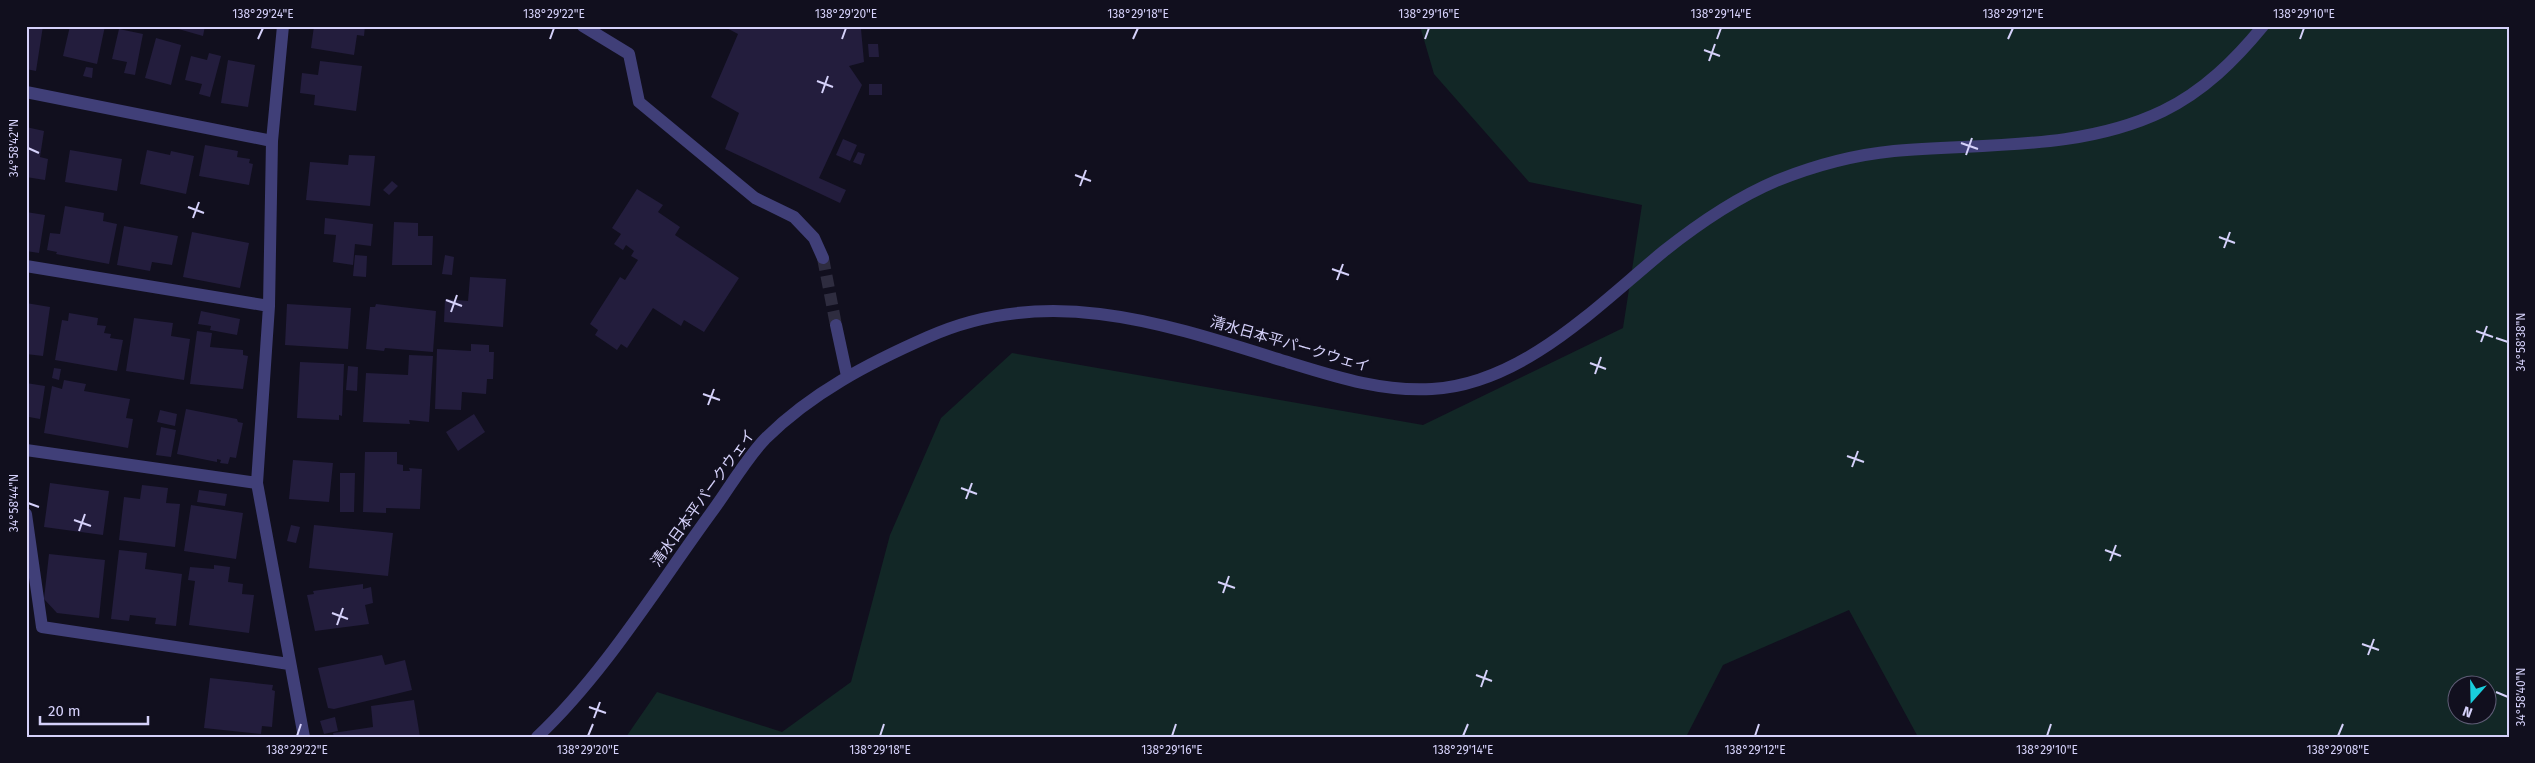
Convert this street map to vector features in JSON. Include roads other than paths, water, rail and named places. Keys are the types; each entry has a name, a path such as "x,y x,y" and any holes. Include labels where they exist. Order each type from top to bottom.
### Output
{"street":[{"path":"283,26 272,141 269,306 257,483 304,737"},
{"path":"583,26 629,54 639,102 755,198 794,217 814,238 823,258"},
{"name":"清水日本平パークウェイ","path":"536,737 555,720 610,653 762,442 800,408 847,376 932,335 983,318 1054,310 1126,316 1183,330 1351,382 1391,388 1437,389 1476,380 1512,365 1552,344 1708,218 1772,183 1825,163 1890,152 2078,137 2132,123 2165,110 2204,86 2235,60 2263,26"},
{"path":"26,92 272,141"},
{"path":"26,266 269,306"},
{"path":"836,325 847,376"},
{"path":"26,450 257,483"},
{"path":"26,514 42,627 289,664"}],"tunnel":[{"path":"823,258 836,325"}]}
